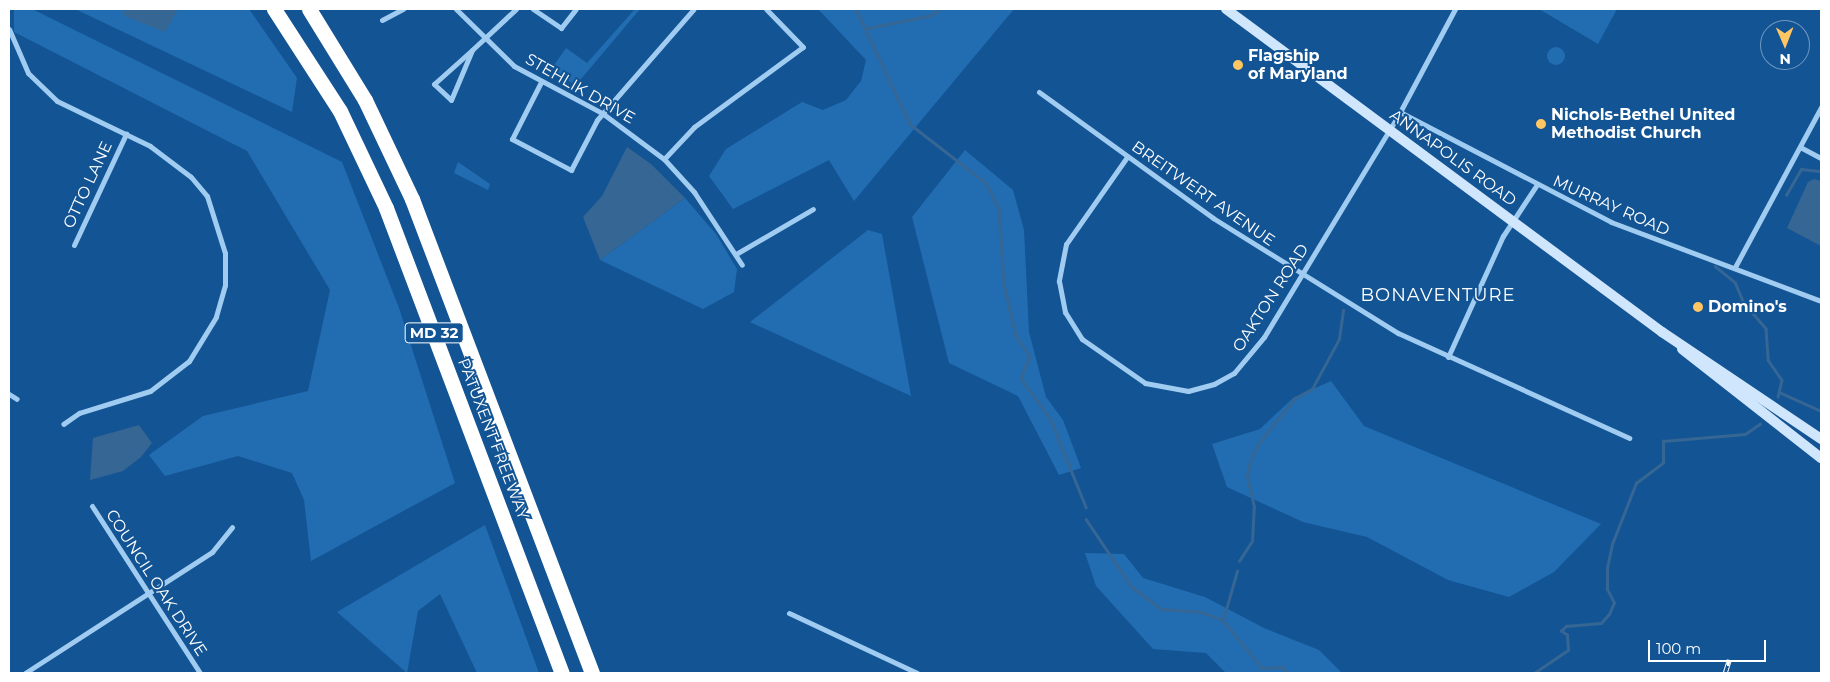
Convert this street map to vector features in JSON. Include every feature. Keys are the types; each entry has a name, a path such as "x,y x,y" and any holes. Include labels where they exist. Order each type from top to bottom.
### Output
{"highway":[{"name":"PATUXENT FREEWAY","path":"274,9 340,111 383,200 562,673"},
{"name":"PATUXENT FREEWAY","path":"309,9 365,100 412,199 592,673"}],"main road":[{"name":"ANNAPOLIS ROAD","path":"1226,9 1662,332 1821,439"},
{"name":"ANNAPOLIS ROAD","path":"1662,332 1707,372 1821,458"}],"street":[{"path":"382,20 403,9"},
{"name":"STEHLIK DRIVE","path":"456,9 484,41 542,82 602,113 664,159 694,192 742,265"},
{"path":"472,50 450,100 434,84 472,50 484,41 516,9"},
{"path":"533,9 561,28 576,9"},
{"path":"542,82 512,140 571,170 602,113 694,9"},
{"path":"664,159 694,127 803,47 766,9"},
{"name":"OAKTON ROAD","path":"1127,157 1074,230 1060,262 1065,312 1082,339 1109,361 1145,383 1167,390 1188,391 1214,384 1234,374 1251,356 1400,112 1455,9"},
{"path":"9,29 28,73 39,86 57,101 126,134 174,161 207,196 225,253 225,285 216,317 202,345 170,378 133,399 79,413 63,424"},
{"name":"BREITWERT AVENUE","path":"1039,92 1127,157 1301,274 1398,333 1629,438"},
{"path":"1735,267 1821,107"},
{"name":"MURRAY ROAD","path":"1400,112 1536,186 1612,222 1821,300"},
{"name":"OTTO LANE","path":"74,245 126,134"},
{"path":"1800,146 1821,158"},
{"path":"1448,357 1513,221 1536,186"},
{"path":"736,254 813,209"},
{"path":"9,394 17,399"},
{"name":"COUNCIL OAK DRIVE","path":"92,506 200,673"},
{"path":"25,673 223,544 232,527"},
{"path":"789,612 917,673"}],"shaded area":[{"path":"14,9 32,9 342,162 399,308 455,483 311,561 304,500 292,473 238,456 165,476 149,455 203,416 308,391 330,290 247,151 14,32"},
{"path":"75,9 249,9 297,78 292,112"},
{"path":"122,9 178,9 165,32 124,16"},
{"path":"635,9 640,9 576,85 550,71 566,48 587,63"},
{"path":"818,9 1014,9 854,201 829,160 733,209 709,176 726,149 802,102 823,110 846,100 861,81 866,60"},
{"path":"1539,9 1617,9 1598,44"},
{"path":"1556,47 1562,50 1565,56 1562,62 1556,65 1550,62 1547,56 1550,50"},
{"path":"627,147 651,164 685,198 600,260 583,217 602,196"},
{"path":"965,150 1013,190 1024,230 1029,332 1046,397 1063,420 1081,468 1059,475 1018,396 949,363 912,217"},
{"path":"458,162 490,184 488,190 454,173"},
{"path":"1814,179 1821,181 1821,246 1787,228 1808,182"},
{"path":"685,198 716,234 737,269 734,292 703,309 600,260"},
{"path":"868,230 882,234 911,396 750,322"},
{"path":"1331,381 1364,426 1601,524 1554,572 1509,597 1448,580 1367,537 1303,522 1227,487 1212,444 1260,429 1293,398"},
{"path":"139,425 152,443 141,457 123,471 90,480 93,438"},
{"path":"485,525 539,673 477,673 440,594 418,611 407,673 337,612"},
{"path":"1085,553 1124,554 1143,578 1205,597 1264,628 1319,650 1342,673 1226,673 1206,653 1153,649 1096,586"}],"waterway":[{"path":"856,9 910,124 986,183 999,209 1004,284 1016,336 1030,356 1021,378 1051,420 1086,507"},
{"path":"868,28 932,15 940,9"},
{"path":"1786,195 1801,169 1821,171"},
{"path":"1715,266 1735,282 1744,303 1766,328 1768,360 1782,380 1778,397"},
{"path":"1239,561 1252,541 1254,507 1247,476 1250,462 1258,444 1295,398 1312,389 1339,339 1343,310"},
{"path":"1781,393 1821,411"},
{"path":"1534,673 1568,650 1567,635 1561,631 1566,626 1601,623 1609,614 1614,603 1607,589 1607,568 1612,544 1636,483 1663,463 1663,441 1745,434 1760,424"},
{"path":"1086,519 1131,586 1161,609 1202,612 1223,620 1262,668 1283,667 1287,673"},
{"path":"1223,620 1237,571"}],"railway":[{"path":"1725,673 1729,660"}],"place":[{"name":"Flagship of Maryland","path":"1238,65"},
{"name":"Nichols-Bethel United Methodist Church","path":"1541,124"},
{"name":"Domino's","path":"1698,307"}],"district":[{"name":"BONAVENTURE","path":"1438,295"}]}
